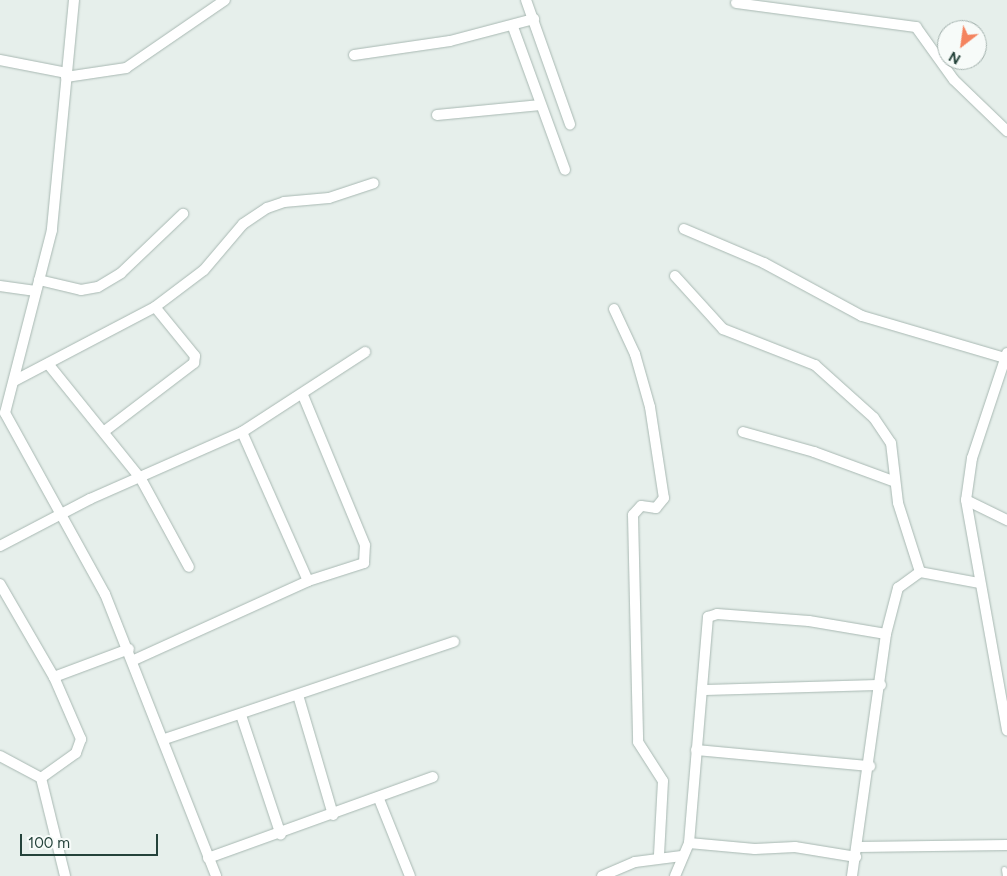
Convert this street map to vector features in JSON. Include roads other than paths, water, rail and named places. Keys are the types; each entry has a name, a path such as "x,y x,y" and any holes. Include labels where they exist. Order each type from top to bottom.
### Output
{"street":[{"path":"74,0 52,230 14,381 5,394 8,424 105,594 134,660 216,876"},
{"path":"0,60 67,75 126,68 225,0"},
{"path":"526,0 570,124"},
{"path":"736,3 916,27 954,80 1007,131"},
{"path":"354,54 514,27 534,19"},
{"path":"514,27 565,170"},
{"path":"437,115 541,105"},
{"path":"14,381 49,365 155,307 204,270 244,224 267,208 284,202 329,198 374,183"},
{"path":"39,280 81,290 98,287 121,273 183,214"},
{"path":"684,228 764,264 862,316 1006,356 967,474 966,500 979,583 1002,682 1007,730"},
{"path":"675,276 723,329 807,361 840,384 891,443 893,482 908,542 920,572"},
{"path":"0,286 36,291"},
{"path":"106,430 194,363 195,356 155,307"},
{"path":"614,309 635,354 650,407 664,498 656,508 641,506 633,515 638,742 663,781 659,856"},
{"path":"0,546 61,517 90,499 141,479 242,432 303,395 365,352"},
{"path":"49,365 106,430 141,479 188,568"},
{"path":"134,660 308,581 364,563 368,555 324,438 303,395"},
{"path":"242,432 308,581"},
{"path":"743,432 814,452 893,482"},
{"path":"966,500 1007,520"},
{"path":"852,876 870,766 886,634 898,588 920,572 979,583"},
{"path":"0,584 54,677 82,745 41,778"},
{"path":"674,876 689,843 702,690 704,624 717,614 809,621 886,634"},
{"path":"165,739 454,642"},
{"path":"54,677 129,649"},
{"path":"702,690 880,685"},
{"path":"298,695 333,814"},
{"path":"241,715 281,835"},
{"path":"696,750 870,766"},
{"path":"0,756 41,778 65,876"},
{"path":"208,858 281,835 433,777"},
{"path":"379,799 410,876"},
{"path":"689,843 755,849 795,847 857,852 1007,845"},
{"path":"602,876 659,856 682,856"}],"lane":[{"path":"1004,869 1005,876"}]}
